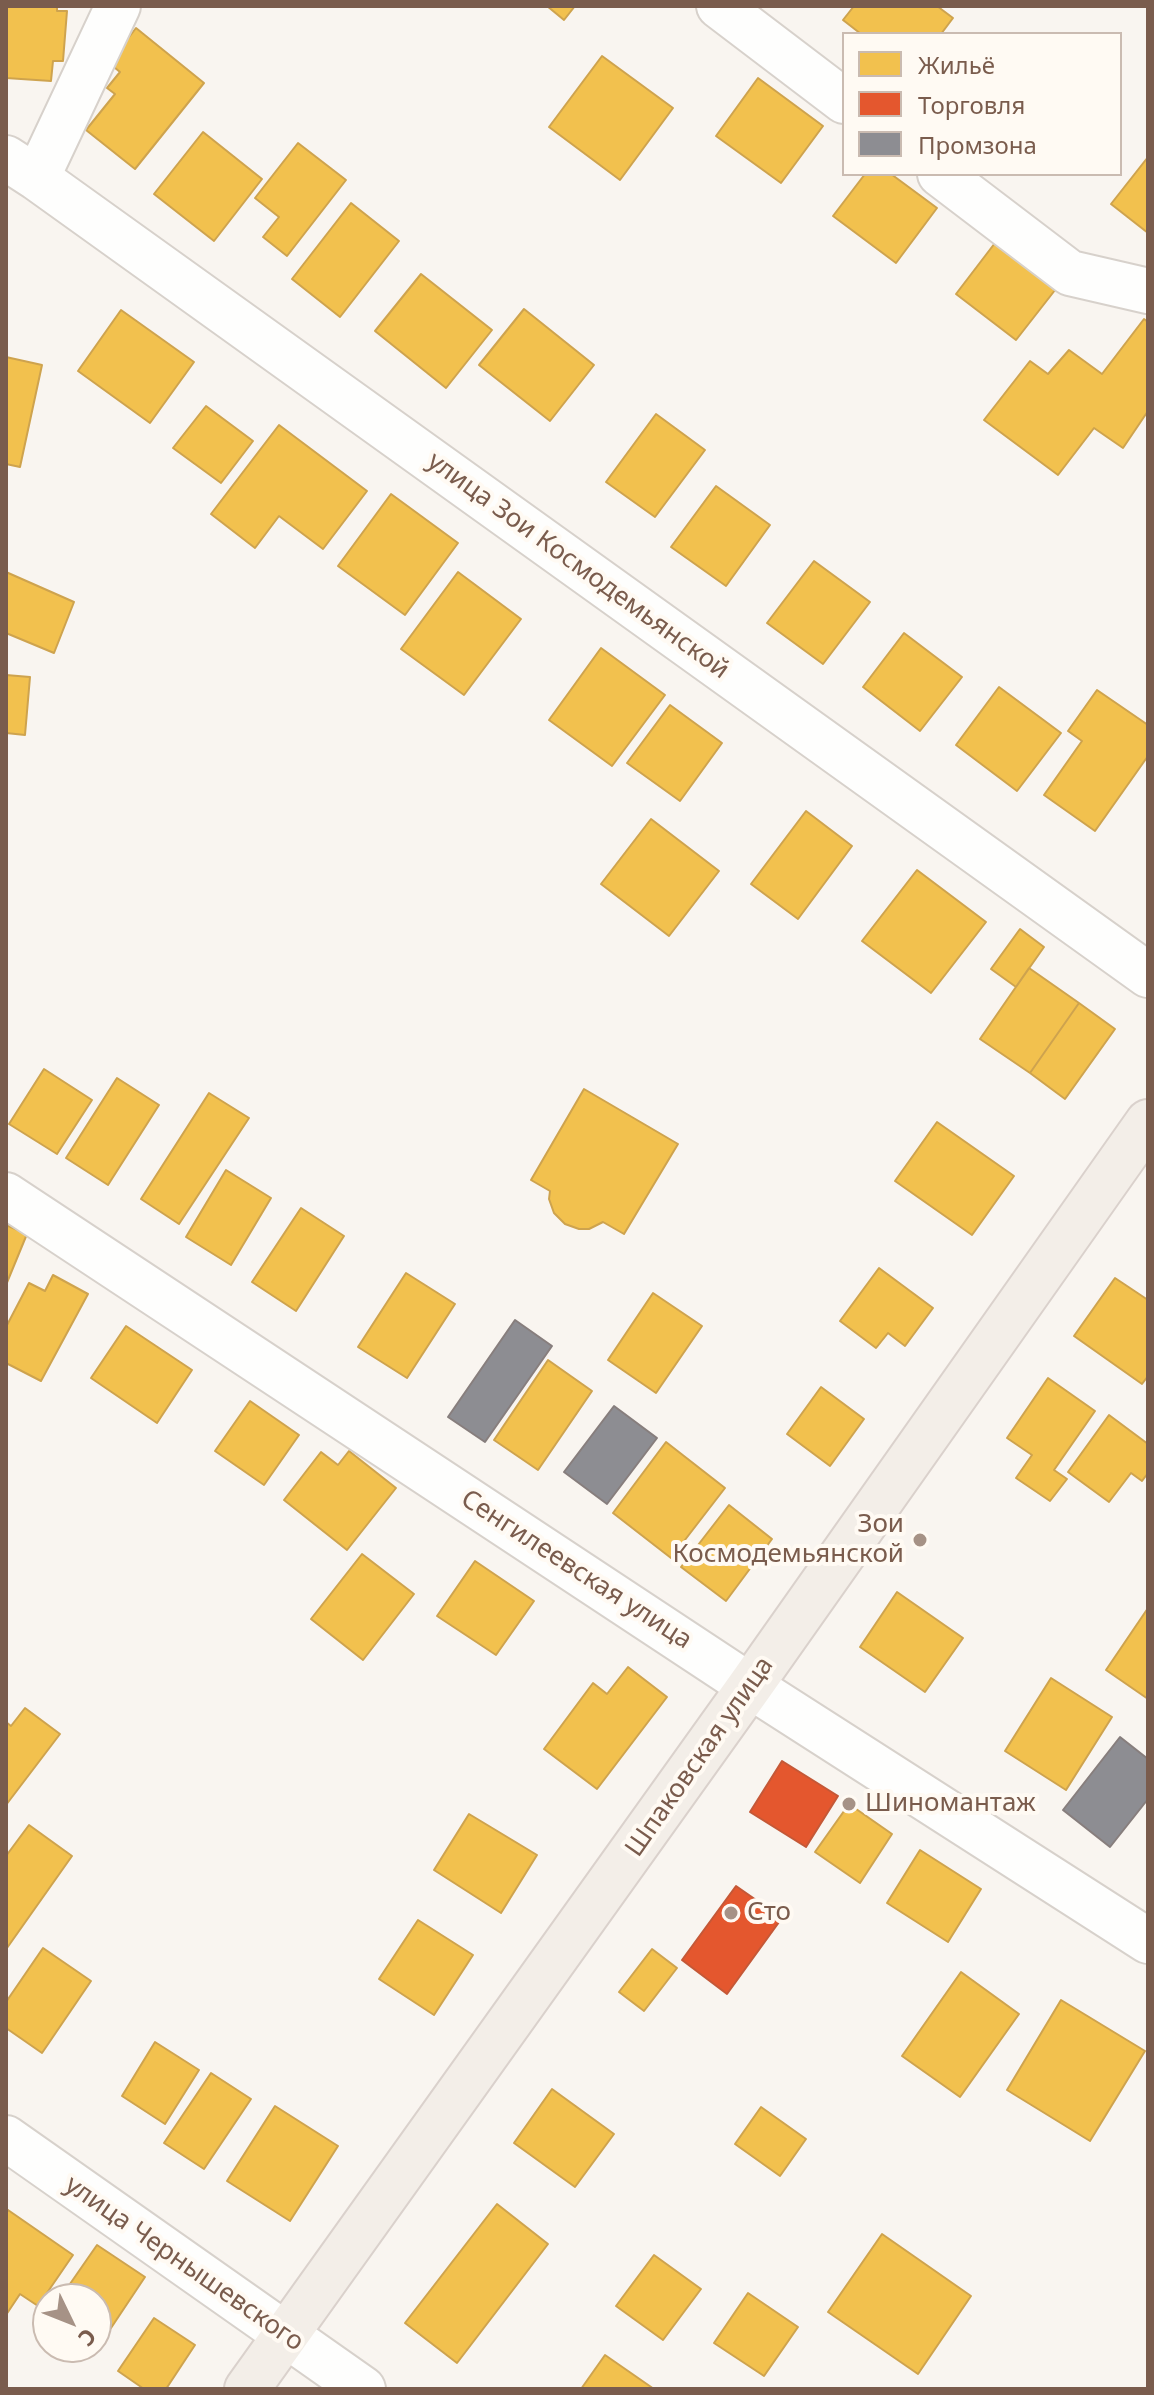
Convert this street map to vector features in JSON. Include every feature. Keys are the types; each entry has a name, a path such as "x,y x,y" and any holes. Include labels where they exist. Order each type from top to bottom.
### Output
{"main road":[{"name":"Шпаковская улица","path":"247,2389 750,1686 1148,1122"}],"street":[{"path":"21,168 118,6"},
{"path":"719,6 842,99"},
{"name":"улица Зои Космодемьянской","path":"21,168 1148,975"},
{"path":"943,176 1070,273 1148,291"},
{"name":"Сенгилеевская улица","path":"6,1195 750,1686 1148,1941"},
{"name":"улица Чернышевского","path":"6,2138 363,2389"}],"building: Жильё":[{"path":"6,6 57,6 57,11 67,11 63,61 53,61 51,81 6,78"},
{"path":"547,6 575,6 564,20"},
{"path":"854,6 937,6 953,18 942,32 858,32 843,20"},
{"path":"136,28 204,83 135,169 86,130 115,94 107,88 120,72 109,63"},
{"path":"602,56 673,108 620,180 549,127"},
{"path":"758,78 823,126 781,183 716,136"},
{"path":"203,132 262,179 214,241 154,194"},
{"path":"298,143 346,180 287,256 263,237 279,217 255,198"},
{"path":"1148,157 1148,233 1111,204"},
{"path":"863,176 894,176 937,208 896,263 833,216"},
{"path":"351,203 399,241 340,317 292,279"},
{"path":"998,239 1059,285 1016,340 956,294"},
{"path":"421,274 492,330 446,388 375,331"},
{"path":"524,309 594,365 550,421 479,365"},
{"path":"121,310 194,362 150,423 78,371"},
{"path":"1144,319 1148,322 1148,411 1123,448 1094,428 1058,475 984,420 1030,361 1048,374 1069,350 1102,374"},
{"path":"6,357 42,365 20,467 6,464"},
{"path":"206,406 253,441 221,483 173,448"},
{"path":"656,414 705,450 655,517 606,482"},
{"path":"279,425 367,491 323,549 279,516 255,548 211,514"},
{"path":"716,486 770,525 726,586 671,547"},
{"path":"391,494 458,543 405,615 338,566"},
{"path":"814,561 870,602 823,664 767,623"},
{"path":"6,572 74,602 54,653 6,633"},
{"path":"458,572 521,619 464,695 401,649"},
{"path":"904,633 962,677 920,731 863,687"},
{"path":"601,648 665,695 612,766 549,720"},
{"path":"6,675 30,677 25,735 6,733"},
{"path":"999,687 1061,733 1017,791 956,745"},
{"path":"1097,690 1148,725 1148,756 1095,831 1044,795 1082,741 1068,731"},
{"path":"670,705 722,743 680,801 627,763"},
{"path":"806,811 852,846 798,919 751,884"},
{"path":"651,819 719,871 669,936 601,884"},
{"path":"917,870 986,922 931,993 862,941"},
{"path":"1020,929 1044,947 1016,987 991,969"},
{"path":"1029,968 1079,1003 1030,1073 980,1039"},
{"path":"1079,1003 1115,1029 1065,1099 1030,1073"},
{"path":"44,1069 92,1100 57,1154 9,1124"},
{"path":"117,1078 159,1105 108,1185 66,1158"},
{"path":"584,1089 678,1144 624,1234 603,1222 589,1229 565,1224 554,1213 549,1199 550,1191 531,1180"},
{"path":"209,1093 249,1118 179,1224 141,1199"},
{"path":"937,1122 1014,1176 972,1235 895,1181"},
{"path":"226,1170 271,1198 231,1265 186,1237"},
{"path":"301,1208 344,1236 296,1311 252,1282"},
{"path":"6,1225 27,1234 6,1285"},
{"path":"879,1268 933,1308 905,1346 888,1333 876,1348 840,1321"},
{"path":"406,1273 455,1304 407,1378 358,1347"},
{"path":"53,1275 88,1294 41,1381 6,1363 6,1327 29,1283 45,1291"},
{"path":"1115,1278 1148,1300 1148,1376 1142,1384 1074,1336"},
{"path":"653,1293 702,1326 656,1393 608,1360"},
{"path":"126,1326 192,1370 157,1423 91,1378"},
{"path":"548,1360 592,1391 538,1470 494,1440"},
{"path":"1048,1378 1095,1411 1054,1470 1067,1479 1050,1501 1016,1478 1032,1455 1007,1438"},
{"path":"821,1387 864,1419 830,1466 787,1434"},
{"path":"250,1401 299,1435 264,1485 215,1451"},
{"path":"1109,1415 1148,1444 1148,1473 1142,1481 1131,1473 1109,1502 1068,1472"},
{"path":"666,1442 725,1488 671,1558 613,1513"},
{"path":"349,1451 396,1488 347,1550 284,1500 321,1452 338,1465"},
{"path":"729,1505 772,1539 726,1601 681,1567"},
{"path":"362,1554 414,1594 363,1660 311,1619"},
{"path":"475,1561 534,1601 496,1655 437,1616"},
{"path":"897,1592 963,1638 925,1692 860,1647"},
{"path":"1148,1608 1148,1699 1106,1670"},
{"path":"628,1667 667,1697 597,1789 544,1749 593,1683 607,1694"},
{"path":"1051,1678 1112,1717 1066,1790 1005,1751"},
{"path":"25,1708 60,1734 6,1805 6,1722 11,1726"},
{"path":"849,1804 892,1834 860,1883 815,1852"},
{"path":"469,1814 537,1855 501,1913 434,1870"},
{"path":"29,1825 72,1856 7,1948 6,1856"},
{"path":"920,1850 981,1889 948,1942 887,1903"},
{"path":"418,1920 473,1955 434,2015 379,1979"},
{"path":"43,1948 91,1981 42,2053 6,2028 6,2002"},
{"path":"652,1949 677,1968 644,2011 619,1992"},
{"path":"961,1972 1019,2014 960,2097 902,2056"},
{"path":"1061,2000 1145,2051 1090,2141 1007,2090"},
{"path":"155,2042 199,2070 165,2124 122,2096"},
{"path":"211,2073 251,2099 204,2169 164,2143"},
{"path":"552,2089 614,2134 575,2187 514,2143"},
{"path":"275,2106 338,2146 290,2221 227,2181"},
{"path":"761,2107 806,2139 780,2176 735,2144"},
{"path":"497,2204 548,2244 457,2363 405,2323"},
{"path":"8,2210 73,2255 54,2283 32,2283 32,2302 20,2294 6,2315"},
{"path":"882,2234 971,2296 918,2374 828,2312"},
{"path":"97,2245 145,2277 112,2326 112,2283 71,2283"},
{"path":"654,2255 701,2289 663,2340 616,2306"},
{"path":"748,2293 798,2327 764,2376 714,2343"},
{"path":"154,2318 195,2345 166,2389 144,2389 118,2371"},
{"path":"605,2355 654,2389 581,2389"}],"building: Торговля":[{"path":"782,1761 838,1796 806,1847 750,1812"},
{"path":"736,1886 782,1918 727,1994 682,1960"}],"building: Промзона":[{"path":"515,1320 552,1346 485,1442 448,1417"},
{"path":"614,1406 657,1438 607,1504 564,1472"},
{"path":"1120,1737 1148,1759 1148,1799 1110,1847 1063,1810"}],"place":[{"name":"Зои Космодемьянской","path":"920,1540"},
{"name":"Шиномантаж","path":"849,1804"},
{"name":"Сто","path":"731,1913"}]}
